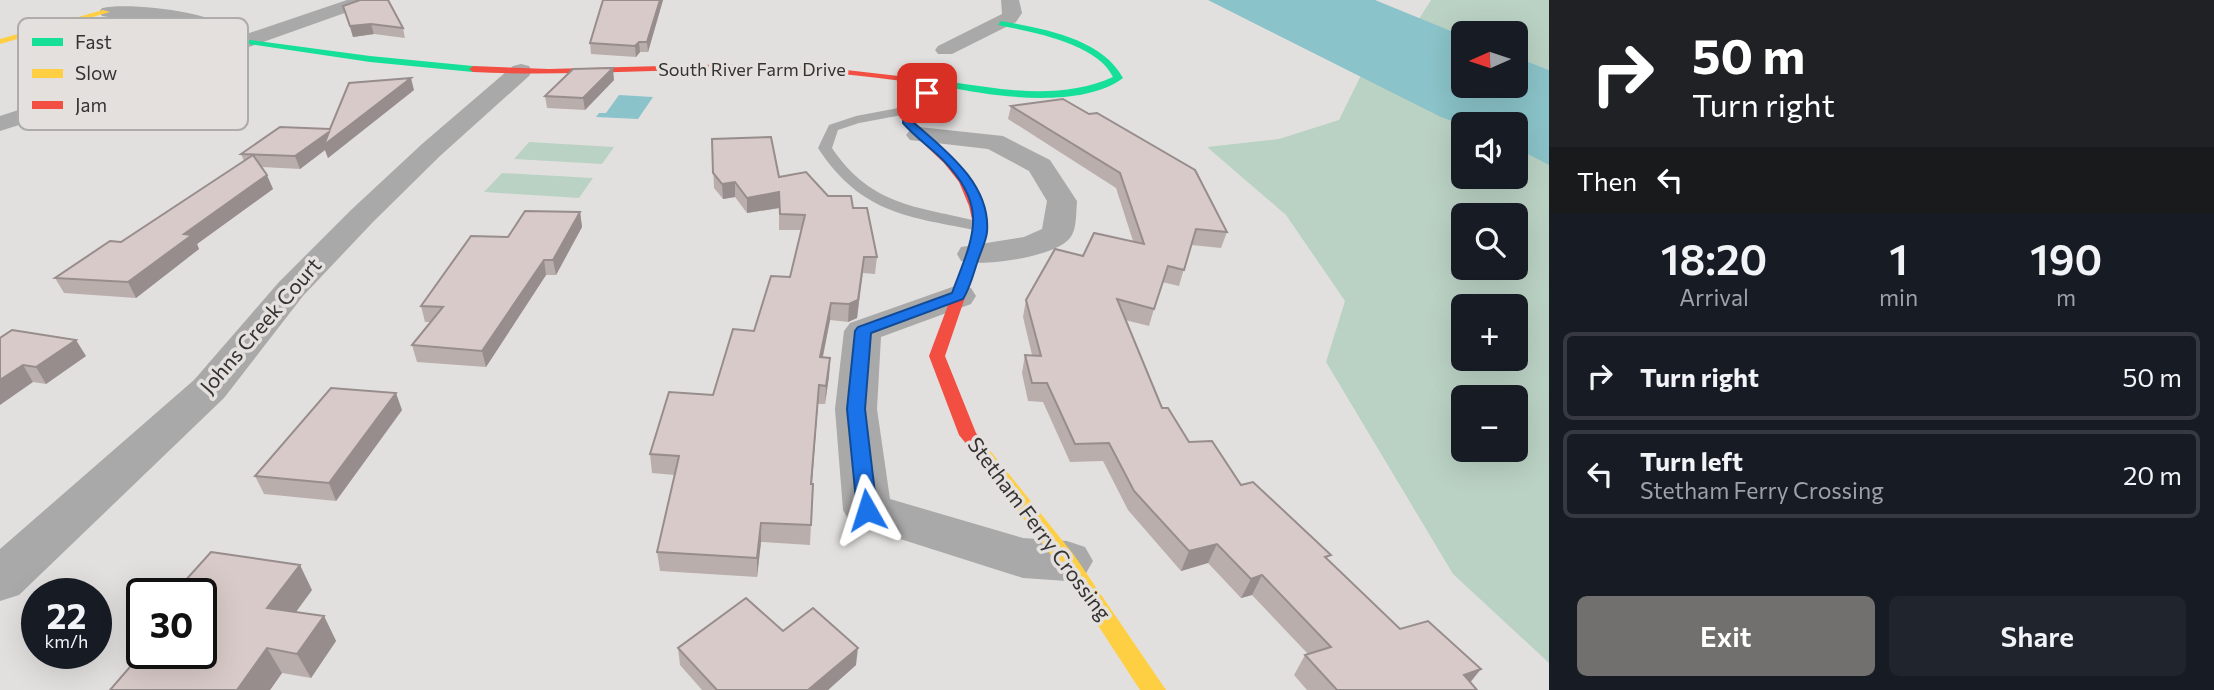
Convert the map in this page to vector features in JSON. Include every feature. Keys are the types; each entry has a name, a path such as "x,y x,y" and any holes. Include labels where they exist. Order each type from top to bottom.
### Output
{"street":[{"path":"88,18 141,0"},
{"path":"248,40 364,0"},
{"path":"946,50 1001,23 1013,13 1010,0"},
{"path":"108,12 170,18"},
{"name":"South River Farm Drive","path":"248,41 405,65 521,71 800,67 873,71 991,91 1048,93 1102,87 1118,78 1117,72 1109,64 1064,38 1037,29 1001,23"},
{"path":"0,42 18,37"},
{"name":"Johns Creek Court","path":"0,580 209,389 291,289 362,216 431,150 521,71"},
{"path":"944,85 907,104 914,122 994,142 1040,166 1062,201 1057,234 1032,246 973,254"},
{"path":"0,124 18,118"},
{"name":"Stetham Ferry Crossing","path":"914,122 962,176 973,195 980,226 981,233 937,356 968,435 1067,561 1154,690"},
{"path":"958,296 863,331 856,409 867,510 1023,558 1067,561"}],"lane":[{"path":"914,122 856,120 833,128 825,148 834,166 861,192 891,207 980,226"}],"green space":[{"path":"1431,0 1549,0 1549,70 1528,62 1528,21 1451,21 1451,31 1419,19"},
{"path":"1370,57 1451,115 1451,189 1528,189 1528,139 1549,148 1549,663 1453,574 1326,362 1345,301 1286,215 1207,147 1279,139 1339,120"},
{"path":"529,142 614,147 602,164 514,159"},
{"path":"502,173 593,178 579,198 484,192"}],"water":[{"path":"1208,0 1375,0 1451,31 1451,98 1528,98 1528,62 1549,70 1549,165 1528,154 1528,112 1451,112 1451,121"},
{"path":"619,95 653,97 638,119 596,117 599,113 606,113"}],"building":[{"path":"360,0 388,0 403,28 371,24 350,26 343,6"},
{"path":"603,0 660,0 647,42 639,42 635,46 590,43"},
{"path":"613,68 583,98 545,96 573,69"},
{"path":"411,78 324,145 329,132 295,156 241,154 280,127 330,129 349,83"},
{"path":"1063,99 1089,114 1097,113 1195,170 1227,232 1196,229 1184,270 1168,266 1154,309 1117,299 1162,408 1168,408 1189,442 1212,441 1241,485 1253,482 1331,555 1325,557 1400,629 1428,621 1481,669 1464,675 1477,690 1337,690 1305,655 1331,647 1262,575 1251,579 1217,544 1189,551 1134,491 1109,443 1075,444 1047,383 1032,383 1025,355 1041,356 1026,300 1055,249 1083,256 1094,233 1144,244 1120,173 1011,106"},
{"path":"771,137 779,177 806,172 828,196 851,196 853,208 867,208 877,257 864,257 858,300 849,304 831,303 820,357 830,358 826,386 819,385 811,484 811,525 761,523 757,558 657,552 679,456 650,454 669,392 713,395 733,329 754,331 771,276 790,277 805,215 780,214 779,192 747,198 735,182 722,184 713,173 712,139"},
{"path":"253,155 267,175 184,234 192,235 128,282 55,278 110,241 121,242"},
{"path":"525,211 580,212 553,260 544,260 482,351 412,345 443,307 421,306 471,236 508,237"},
{"path":"12,330 76,340 36,367 23,365 0,380 0,338"},
{"path":"331,388 396,393 329,483 255,476"},
{"path":"211,552 300,565 267,608 324,616 297,654 267,648 237,690 110,690 128,669 217,669 217,578 188,578"},
{"path":"746,598 783,631 813,608 858,648 808,690 717,690 678,648"}],"traffic: fast":[{"path":"951,85 1036,95 1079,92 1118,78 1113,67 1086,48 1048,34 1001,23"},
{"path":"248,42 370,59 473,69"}],"traffic: slow":[{"path":"85,18 106,12"},
{"path":"0,42 18,37"},
{"path":"978,447 1067,561 1154,690"}],"traffic: jam":[{"path":"473,69 587,71 776,67 842,71 951,85"},
{"path":"944,85 907,104 910,107 907,114 913,129 960,174 973,198 978,215 981,233 937,356 968,435 978,447"}],"route":[{"path":"867,510 856,409 863,331 958,296 981,233 980,216 973,195 962,176 947,158 908,123 907,114 910,107 907,104 915,102 927,93"}]}
